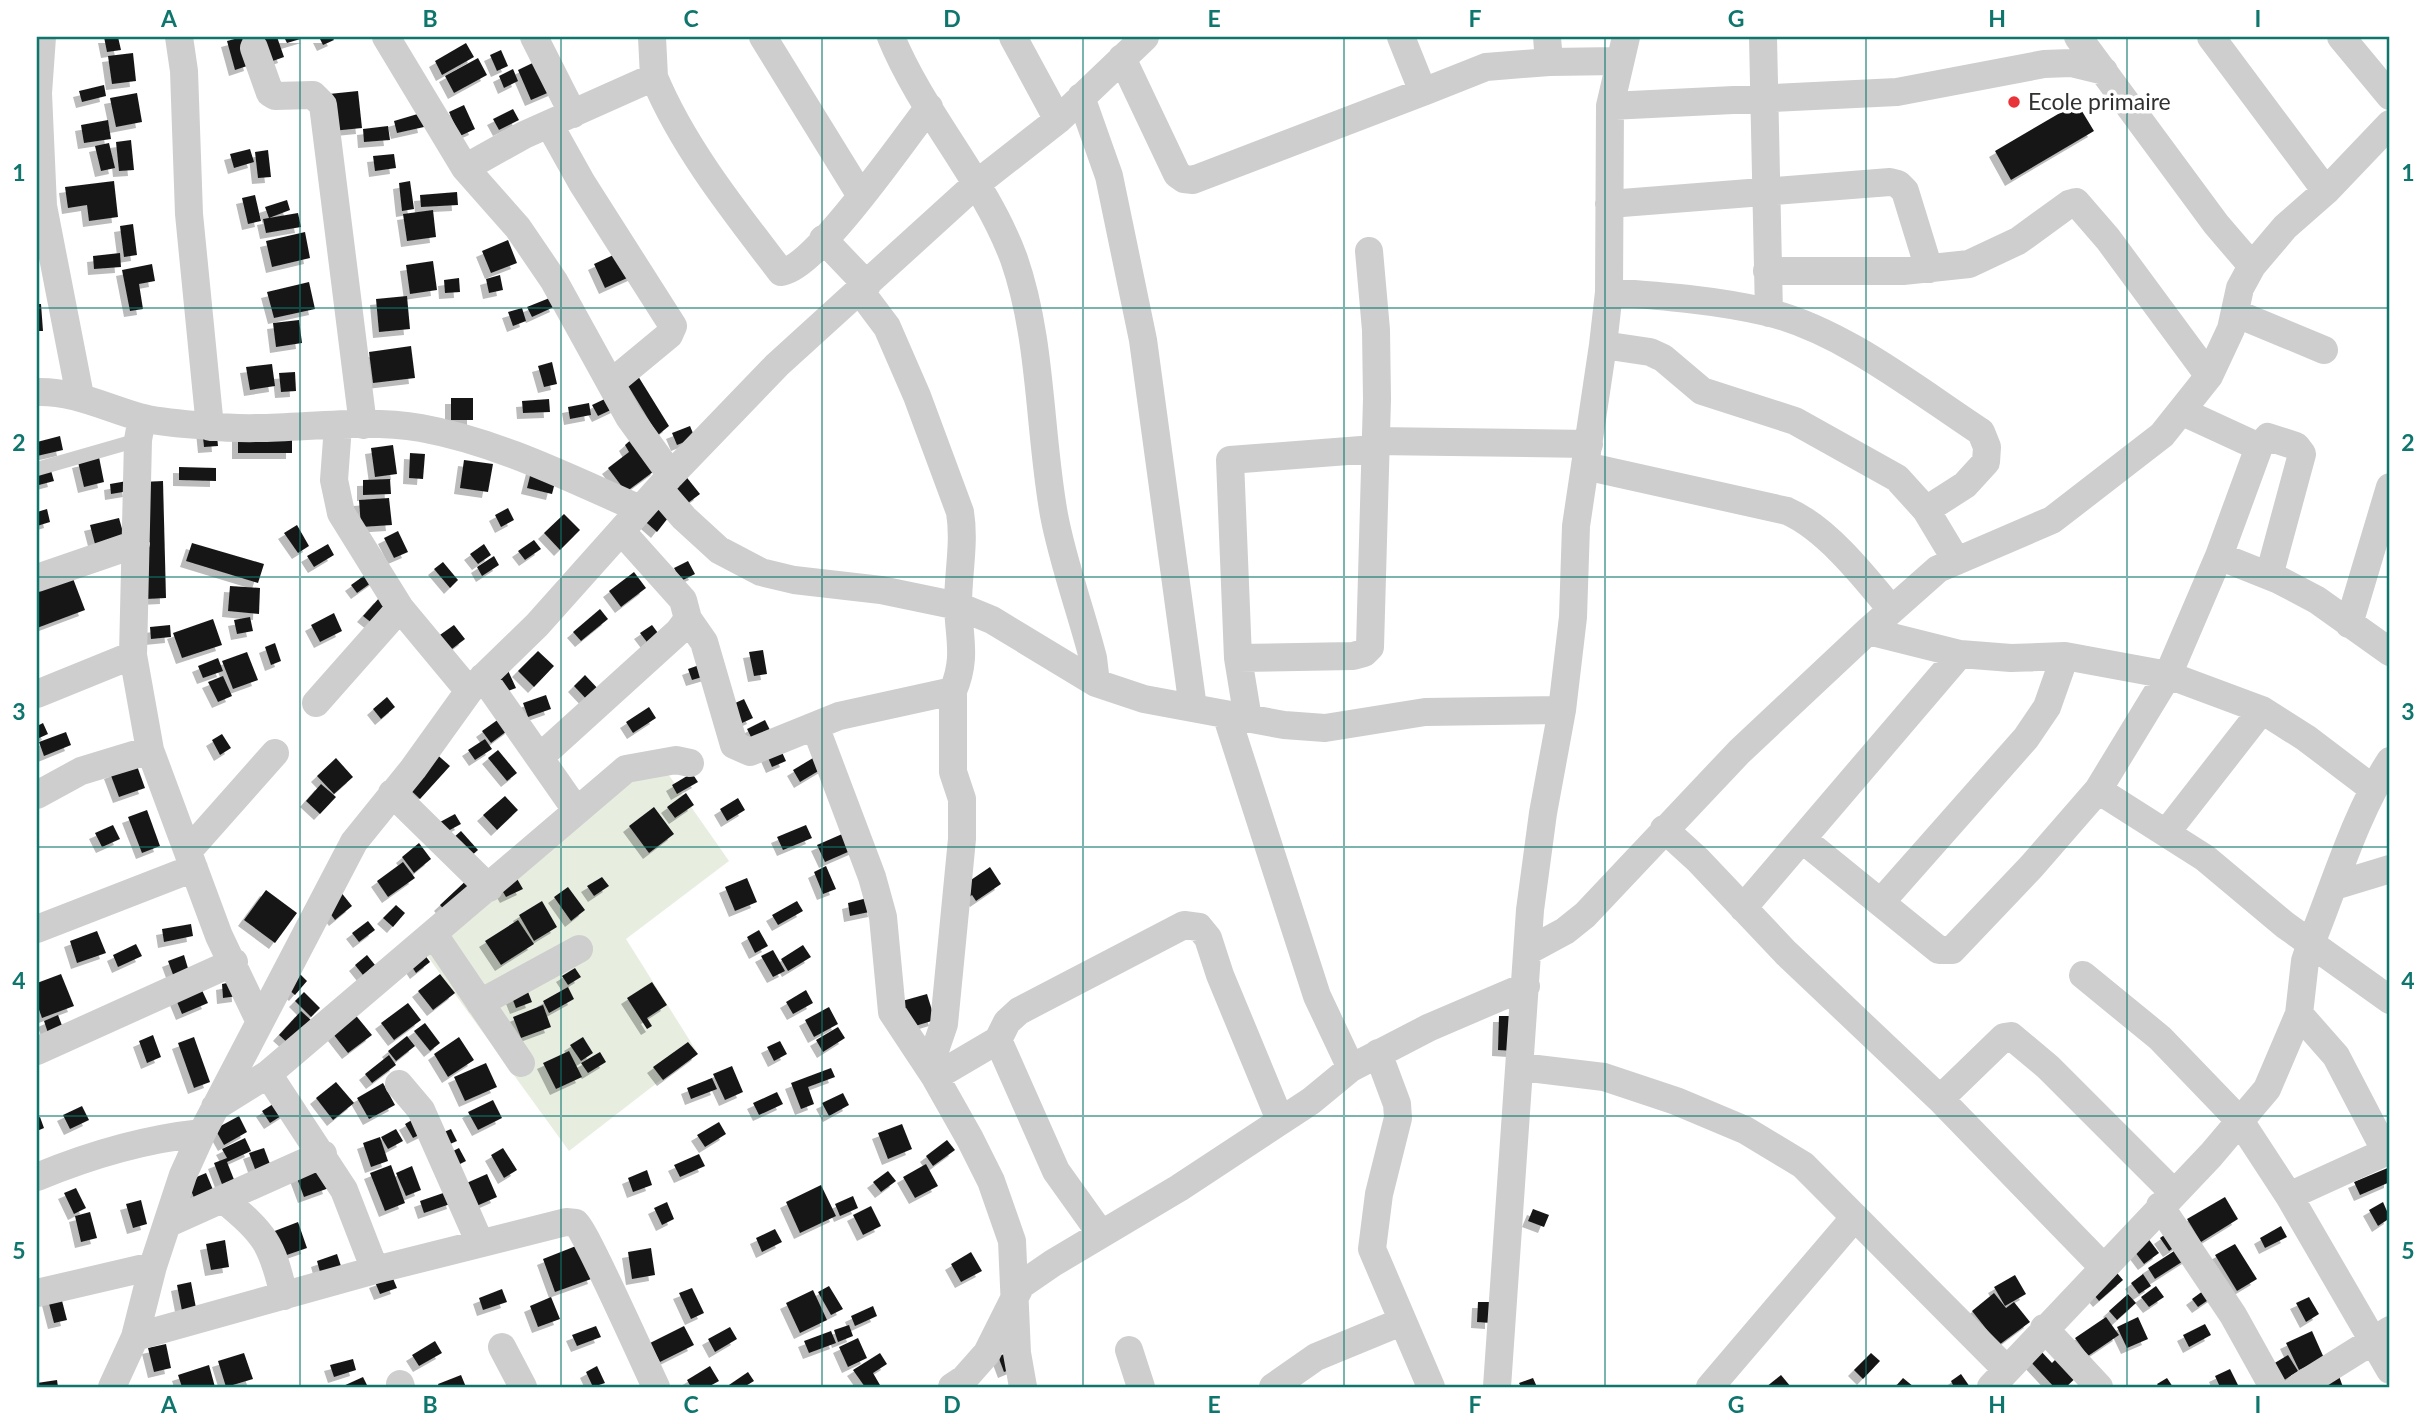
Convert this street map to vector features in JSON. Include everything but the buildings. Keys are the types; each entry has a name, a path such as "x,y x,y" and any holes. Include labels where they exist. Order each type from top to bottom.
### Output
{"street":[{"path":"42,37 38,93 45,255 80,396"},
{"path":"179,37 184,71 189,214 210,426"},
{"path":"386,37 465,168 537,254 592,346 648,447 657,491"},
{"path":"534,37 582,183 673,326 669,335 611,383"},
{"path":"652,37 654,77 680,127 781,272 792,269 808,256 861,196 929,107"},
{"path":"763,37 861,196"},
{"path":"891,37 1004,236 1032,327 1039,415 1054,517 1091,648 1096,683"},
{"path":"1013,37 1058,120"},
{"path":"1401,37 1423,92"},
{"path":"1763,37 1762,100 1769,313"},
{"path":"2078,37 2216,224 2252,266"},
{"path":"2211,37 2326,191"},
{"path":"2341,37 2390,96"},
{"path":"112,1387 135,1337 153,1266 183,1175 259,1020 354,842 476,684 537,625 623,533 657,491 777,365 975,185 1058,120 1132,44 1177,174 1184,179 1193,180 1486,67 1548,49 1622,49 1610,106 1609,292 1576,526 1573,617 1562,710 1542,813 1528,951 1497,1387"},
{"path":"254,48 271,93 275,96 313,95 323,105 351,426 334,481 341,513 400,608 476,684 540,757 576,810"},
{"path":"1610,106 1897,92 2044,64 2071,63 2104,71"},
{"path":"465,168 561,119 654,77"},
{"path":"1081,97 1109,176 1143,340 1193,708"},
{"path":"1528,951 1565,931 1585,915 1739,752 1891,609 1938,569 2052,520 2162,435 2209,376 2231,329 2240,288 2252,266 2285,227 2387,133"},
{"path":"1609,204 1765,190 1898,184 1905,191 1928,269"},
{"path":"1766,271 1928,269 1969,264 2018,241 2069,204 2077,202 2108,239 2209,376"},
{"path":"823,239 864,288 887,327 956,498 963,531 958,606 963,663 953,691 953,772 962,799 962,839 944,1024 932,1073"},
{"path":"1238,658 1353,656 1364,653 1370,647 1376,330 1369,251"},
{"path":"1609,292 1681,297 1769,313 1839,342 1981,432 1987,447 1986,463 1965,485 1926,510"},
{"path":"2235,313 2324,350"},
{"path":"1603,345 1650,352 1663,358 1702,391 1795,421 1897,478 1926,510 1956,560"},
{"path":"37,392 80,396 140,429 210,426 261,430 351,426 420,428 657,491 719,550 761,572 794,580 881,590 958,606 1001,626 1096,683 1144,699 1325,728 1425,712 1562,710"},
{"path":"2183,412 2259,447"},
{"path":"140,429 133,655 150,750 219,936 234,962 242,987 259,1020"},
{"path":"1802,839 1939,950 1952,950 2031,867 2098,790 2168,675 2219,556 2259,447 2268,437 2296,446 2302,454 2269,576"},
{"path":"1351,1068 1317,996 1237,716 1238,658 1230,460 1374,445 1587,455 1787,510 1801,517 1860,570 1891,609"},
{"path":"2350,624 2390,486"},
{"path":"623,533 683,600 688,619 704,642 734,745 750,752 839,716 953,691"},
{"path":"37,578 136,544"},
{"path":"2219,556 2269,576 2317,600 2390,652"},
{"path":"316,703 400,608"},
{"path":"540,757 679,631 688,619"},
{"path":"1868,631 1960,654 2011,658 2065,656 2168,675 2262,710 2306,738 2372,789"},
{"path":"1743,908 1960,654"},
{"path":"37,694 133,655"},
{"path":"1881,902 2026,738 2047,707 2065,656"},
{"path":"2166,833 2262,710"},
{"path":"815,726 867,864 883,917 892,1012 932,1073 970,1139 1012,1241 1013,1302 1023,1387"},
{"path":"37,795 82,771 150,750"},
{"path":"37,929 192,859 275,753"},
{"path":"215,1107 268,1074 435,936 626,769 676,760 691,763"},
{"path":"1521,1067 1604,1077 1676,1101 1745,1130 1803,1165 1855,1217 1998,1378 2104,1268 2267,1089 2299,1014 2305,961 2311,943 2372,789 2390,761"},
{"path":"2098,790 2205,858 2285,925 2390,1000"},
{"path":"393,793 489,888"},
{"path":"1664,830 1940,1099 2104,1268"},
{"path":"2334,886 2390,869"},
{"path":"932,1073 998,1040 1007,1022 1019,1011 1184,925 1199,927 1208,938 1280,1120"},
{"path":"435,936 521,1063"},
{"path":"480,1003 579,948"},
{"path":"37,1051 234,962"},
{"path":"2083,975 2160,1038 2240,1121 2381,1336 2390,1370"},
{"path":"952,1387 964,1379 987,1353 1021,1285 1179,1188 1311,1101 1351,1068 1378,1053 1526,986"},
{"path":"2288,1196 2388,1151 2336,1056 2299,1014"},
{"path":"1940,1099 2004,1037 2011,1036 2048,1067 2166,1199 2273,1387"},
{"path":"998,1040 1056,1171 1101,1234"},
{"path":"1378,1053 1397,1104 1398,1118 1379,1194 1372,1250 1431,1387"},
{"path":"268,1074 323,1154 344,1190 375,1270"},
{"path":"399,1084 421,1111 480,1243"},
{"path":"37,1177 108,1151 166,1137 202,1133"},
{"path":"169,1223 323,1154"},
{"path":"223,1199 267,1240 275,1257 284,1296"},
{"path":"1710,1387 1855,1217"},
{"path":"135,1337 375,1270 566,1223 582,1226 656,1387"},
{"path":"37,1293 153,1266"},
{"path":"1273,1387 1316,1357 1401,1322"},
{"path":"2044,1328 2099,1387"},
{"path":"2299,1387 2381,1336"},
{"path":"502,1348 523,1387"},
{"path":"1129,1350 1141,1387"}],"lane":[{"path":"37,469 140,429"}],"shaded area":[{"path":"652,751 729,861 626,939 697,1052 569,1151 423,950"}],"place":[{"name":"Ecole primaire","path":"2014,102"}]}
